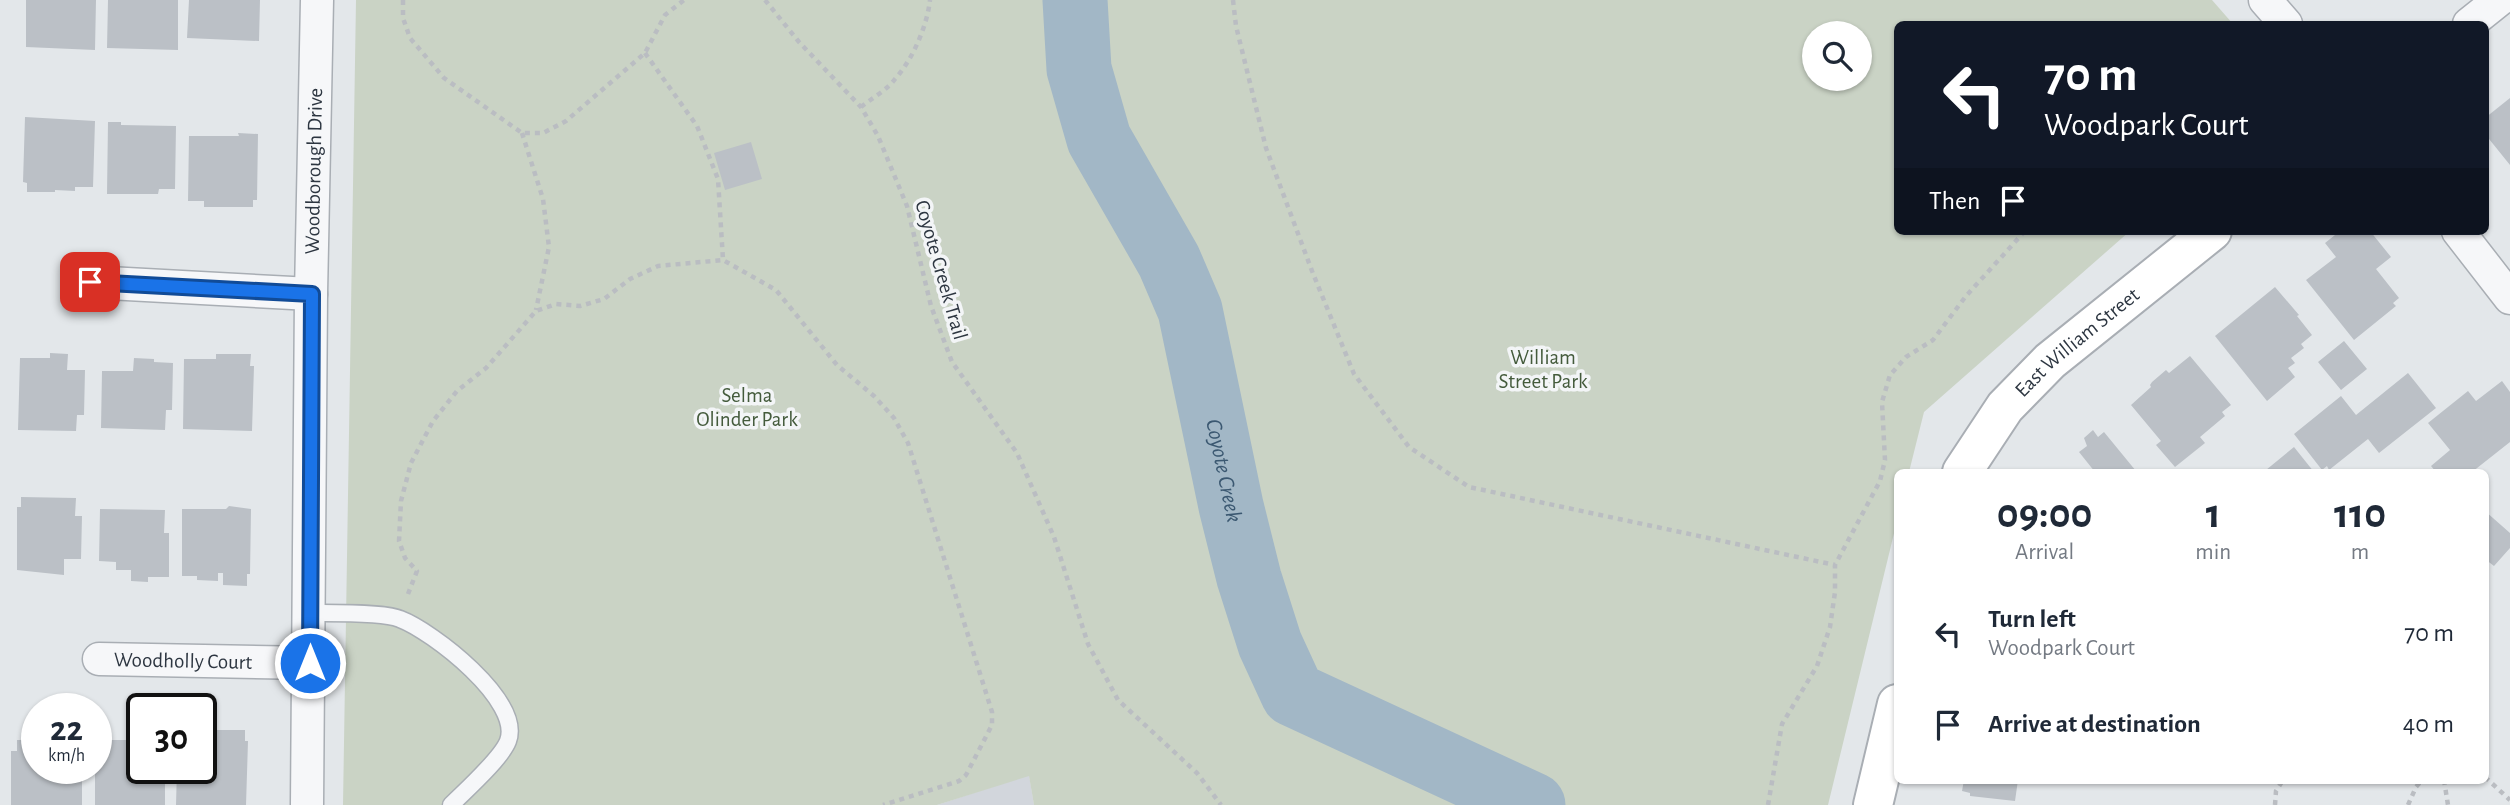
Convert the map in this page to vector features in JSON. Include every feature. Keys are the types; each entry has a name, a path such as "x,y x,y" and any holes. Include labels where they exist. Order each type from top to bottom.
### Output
{"street":[{"name":"Woodborough Drive","path":"307,805 317,0"},
{"path":"2265,0 2283,21"},
{"path":"2473,21 2499,0"},
{"name":"East William Street","path":"1964,469 2005,407 2050,360 2207,235"},
{"path":"2461,235 2510,298"},
{"path":"90,282 312,294"},
{"name":"Woodholly Court","path":"99,659 310,663"},
{"path":"1875,797 1894,717"}],"lane":[{"path":"310,613 399,618 458,655 500,703 509,721 508,740 495,759 451,805"}],"path":[{"path":"403,0 403,18 410,38 444,78 522,133 543,133 566,121 645,53 665,15 684,0"},
{"name":"Coyote Creek Trail","path":"765,0 799,42 861,107 878,136 907,206 931,306 952,362 1017,453 1054,537 1088,644 1118,700 1197,774 1221,805"},
{"path":"861,107 895,80 918,42 928,17 930,0"},
{"path":"1233,0 1236,26 1266,148 1311,271 1354,374 1409,447 1469,487 1835,565"},
{"path":"645,53 697,126 719,179 723,260"},
{"path":"522,133 543,199 549,247 536,311"},
{"path":"1768,805 1782,724 1788,710 1805,687 1830,627 1835,592 1835,565 1880,481 1885,460 1882,402 1890,375 1906,357 1933,340 1966,296 2021,235"},
{"path":"399,618 417,571 405,558 399,541 401,501 411,463 433,421 457,391 486,368 536,311 556,304 580,306 604,299 630,279 657,266 723,260 776,290 837,365 874,396 894,418 908,443 992,712 992,725 966,775 959,781 883,805"},
{"path":"2489,781 2510,800"},
{"path":"2275,805 2276,791 2280,784"},
{"path":"2407,805 2419,784"},
{"path":"2445,784 2448,805"}],"shaded area":[{"path":"1029,775 1034,805 937,805"}],"green space":[{"path":"356,0 2212,0 2230,21 1894,21 1894,235 2125,235 1924,412 1910,469 1894,469 1894,533 1828,805 1034,805 1029,776 937,805 343,805"}],"building":[{"path":"26,0 96,0 95,50 26,47"},
{"path":"108,0 178,0 178,50 107,48"},
{"path":"189,0 260,0 259,41 187,38"},
{"path":"2510,98 2510,165 2489,139 2489,115"},
{"path":"25,117 95,121 93,187 75,187 75,191 27,192 27,183 23,182"},
{"path":"108,122 121,122 121,125 176,126 175,189 159,189 158,194 107,194"},
{"path":"238,133 258,134 257,200 253,200 253,207 204,207 204,201 188,201 189,136 239,136"},
{"path":"751,142 762,179 725,190 714,153"},
{"path":"2335,235 2373,235 2391,257 2376,269 2399,298 2393,303 2396,306 2354,340 2306,280 2336,257 2325,243"},
{"path":"2275,287 2312,335 2301,344 2304,348 2291,358 2295,363 2288,368 2295,377 2267,401 2215,336"},
{"path":"2344,341 2367,369 2341,390 2318,362"},
{"path":"50,353 68,354 67,370 85,370 84,415 77,415 76,431 18,430 20,358 50,358"},
{"path":"216,354 251,354 250,366 254,366 252,431 183,429 184,359 216,359"},
{"path":"2190,356 2231,405 2222,412 2225,416 2200,437 2205,443 2175,467 2156,445 2161,441 2131,405 2166,370 2169,373"},
{"path":"134,358 173,363 172,410 166,410 165,430 101,428 102,371 133,371"},
{"path":"2408,373 2436,408 2379,453 2368,439 2330,469 2327,466 2321,469 2294,434 2341,396 2356,415"},
{"path":"2502,381 2510,392 2510,442 2476,469 2434,469 2431,466 2450,450 2428,423 2468,391 2476,401"},
{"path":"2093,430 2098,437 2104,432 2134,469 2093,469 2079,452 2087,446 2084,438"},
{"path":"2294,447 2312,469 2267,469"},
{"path":"21,497 76,498 75,516 82,516 81,559 64,559 64,575 17,570 17,507 21,507"},
{"path":"229,506 251,509 250,574 247,574 247,586 223,585 223,573 218,573 218,581 182,576 182,509 226,509"},
{"path":"100,509 165,510 164,533 169,533 169,577 148,577 148,582 131,581 131,570 116,570 116,562 99,561"},
{"path":"2489,515 2510,533 2510,548 2494,566 2489,562"},
{"path":"217,730 245,730 245,741 248,741 246,805 176,805 177,784 217,784"},
{"path":"17,740 21,740 21,784 82,784 82,805 11,805 11,751 17,751"},
{"path":"112,740 126,740 126,784 165,784 165,805 95,805 95,784 112,784"},
{"path":"1963,784 2017,784 2015,801 1970,796 1970,793 1962,791"}],"waterway":[{"name":"Coyote Creek","path":"1075,0 1079,69 1099,139 1169,261 1190,310 1249,578 1270,644 1293,694 1533,805"}],"route":[{"path":"90,282 312,294 310,663"}],"park label":[{"name":"William Street Park","path":"1543,369"},
{"name":"Selma Olinder Park","path":"747,407"}]}
